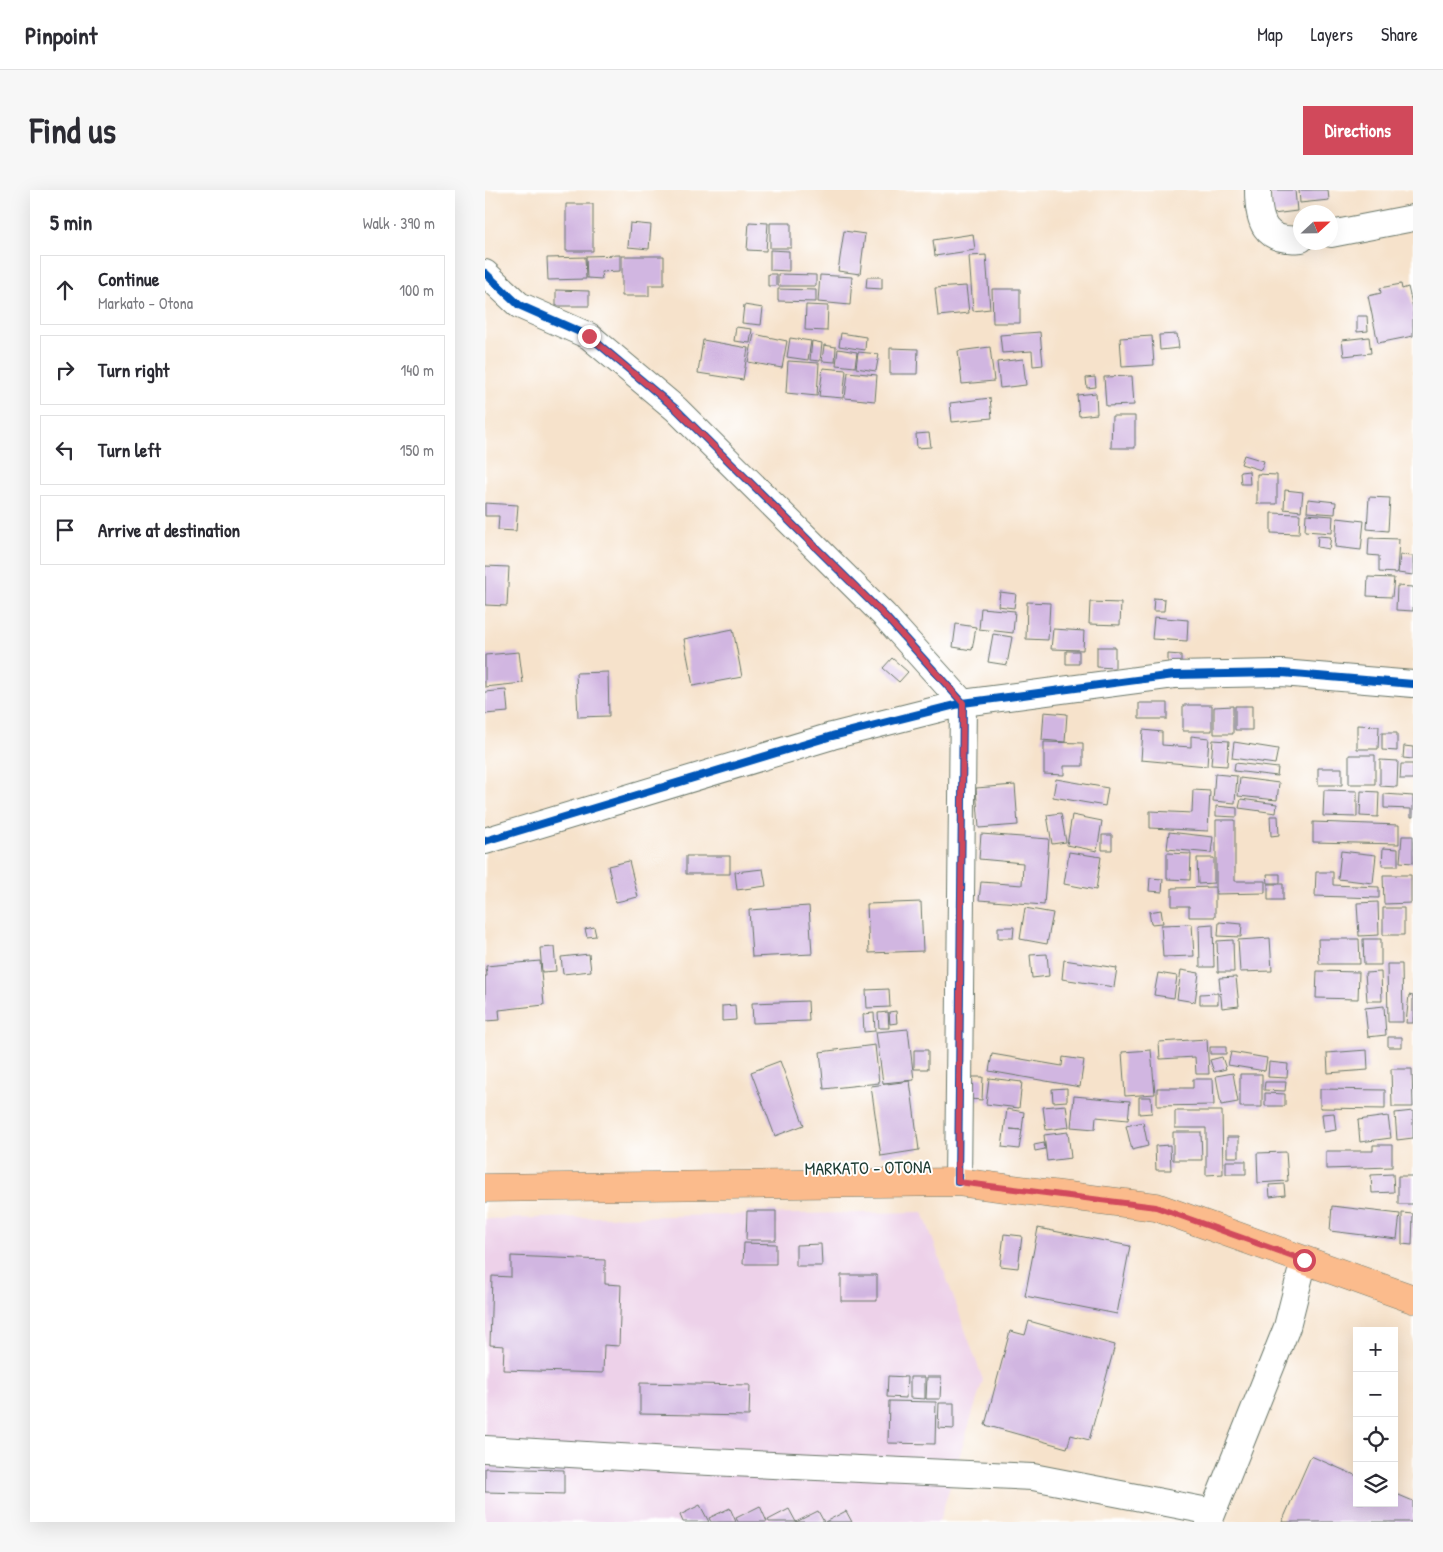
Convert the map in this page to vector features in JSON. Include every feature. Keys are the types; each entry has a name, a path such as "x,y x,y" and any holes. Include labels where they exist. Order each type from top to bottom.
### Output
{"main road":[{"name":"MARKATO - OTONA","path":"485,1188 958,1182 1156,1207 1413,1299"}],"street":[{"path":"1257,190 1258,208 1263,226 1274,236 1293,240"},
{"path":"1338,233 1413,218"},
{"path":"485,274 519,306 589,336 676,409 884,615 963,703 958,1182"},
{"path":"485,841 832,736 963,703 1174,675 1282,673 1413,684"},
{"path":"485,1448 688,1461 1033,1477 1211,1517 1287,1328 1304,1260"}],"shaded area":[{"path":"923,1212 983,1380 939,1522 485,1522 485,1219"}],"building":[{"path":"1270,190 1295,190 1296,205 1293,205 1293,212 1273,214"},
{"path":"1299,190 1328,190 1329,200 1300,203"},
{"path":"566,204 593,204 593,251 566,251"},
{"path":"749,222 768,223 766,251 747,250"},
{"path":"630,223 651,225 649,249 628,247"},
{"path":"770,223 791,223 791,248 770,248"},
{"path":"844,231 865,234 860,274 838,271"},
{"path":"973,234 975,250 935,256 933,240"},
{"path":"770,250 789,251 789,271 770,270"},
{"path":"620,255 620,271 601,272 602,279 587,278 586,256"},
{"path":"986,255 990,309 973,311 969,256"},
{"path":"622,256 664,256 664,285 649,285 649,296 622,296"},
{"path":"585,257 586,279 548,280 547,258"},
{"path":"768,274 776,274 776,286 768,286"},
{"path":"778,274 816,275 816,286 778,286"},
{"path":"820,275 852,277 850,305 818,302"},
{"path":"867,277 882,277 882,289 866,288"},
{"path":"1401,284 1402,289 1408,287 1413,308 1413,336 1378,343 1368,296 1381,293 1380,288"},
{"path":"966,286 969,313 938,316 935,288"},
{"path":"778,289 816,290 816,302 778,301"},
{"path":"992,289 1020,289 1020,323 993,323"},
{"path":"556,290 589,291 589,306 556,306"},
{"path":"744,305 763,308 761,325 742,323"},
{"path":"806,305 828,306 827,331 805,330"},
{"path":"1357,316 1367,316 1368,331 1357,332"},
{"path":"736,327 752,329 750,343 734,341"},
{"path":"1040,332 1043,365 1033,366 1032,351 1002,353 1000,335"},
{"path":"841,333 866,337 865,350 839,346"},
{"path":"754,334 787,341 782,368 748,362"},
{"path":"1177,334 1179,348 1160,350 1159,335"},
{"path":"1152,336 1154,365 1122,367 1120,338"},
{"path":"1369,337 1371,353 1344,356 1342,340"},
{"path":"790,338 811,341 808,360 787,357"},
{"path":"703,340 748,348 743,380 698,373"},
{"path":"812,341 822,343 820,361 810,360"},
{"path":"824,345 836,347 835,362 822,361"},
{"path":"990,347 994,381 962,384 958,351"},
{"path":"890,348 918,349 917,374 890,374"},
{"path":"838,349 857,352 855,367 836,365"},
{"path":"858,352 879,354 876,371 856,368"},
{"path":"1023,359 1026,385 1000,388 997,362"},
{"path":"788,361 819,363 817,396 786,393"},
{"path":"823,368 846,370 843,398 819,396"},
{"path":"848,372 877,375 875,401 845,398"},
{"path":"1132,376 1134,405 1106,406 1104,377"},
{"path":"1095,377 1096,387 1087,388 1086,378"},
{"path":"1096,393 1097,414 1079,416 1077,395"},
{"path":"990,398 992,418 952,422 950,403"},
{"path":"1112,416 1135,416 1135,448 1111,448"},
{"path":"929,433 931,447 917,448 916,434"},
{"path":"1244,455 1264,461 1261,470 1241,464"},
{"path":"1249,471 1250,484 1241,484 1240,472"},
{"path":"1257,474 1277,475 1277,504 1257,504"},
{"path":"1285,490 1303,492 1301,511 1284,509"},
{"path":"1369,497 1390,498 1388,531 1367,529"},
{"path":"1308,499 1336,502 1335,514 1307,512"},
{"path":"485,503 518,505 516,531 498,530 499,516 485,516"},
{"path":"1271,513 1300,514 1299,534 1271,533"},
{"path":"1306,514 1333,516 1332,533 1305,531"},
{"path":"1337,518 1364,521 1361,550 1335,547"},
{"path":"1318,536 1331,537 1329,549 1317,547"},
{"path":"1369,538 1399,539 1397,573 1379,572 1379,556 1368,555"},
{"path":"1400,555 1413,556 1413,575 1398,573"},
{"path":"485,566 509,567 507,606 485,605"},
{"path":"1368,577 1394,578 1392,597 1367,596"},
{"path":"1397,586 1413,587 1413,611 1396,610"},
{"path":"1000,592 1016,594 1014,608 998,606"},
{"path":"1154,598 1165,599 1164,611 1153,611"},
{"path":"1027,602 1050,603 1048,640 1026,639"},
{"path":"1090,602 1121,603 1120,625 1089,624"},
{"path":"981,608 1015,611 1013,633 979,629"},
{"path":"1154,617 1188,620 1187,641 1152,639"},
{"path":"956,624 976,627 972,650 953,647"},
{"path":"733,629 742,677 693,686 684,639"},
{"path":"1053,629 1084,631 1083,650 1051,649"},
{"path":"993,634 1012,637 1007,665 988,662"},
{"path":"1097,647 1115,647 1115,668 1097,667"},
{"path":"1066,651 1079,651 1079,664 1066,664"},
{"path":"519,652 523,683 485,687 485,655"},
{"path":"1168,654 1181,655 1181,665 1168,665"},
{"path":"892,658 908,672 899,682 883,668"},
{"path":"608,672 609,716 578,717 576,673"},
{"path":"506,690 508,712 485,714 485,692"},
{"path":"1139,703 1167,703 1167,719 1139,719"},
{"path":"1183,705 1212,705 1212,731 1183,731"},
{"path":"1233,706 1233,734 1214,734 1214,707"},
{"path":"1235,706 1252,706 1252,730 1235,730"},
{"path":"1044,712 1067,714 1065,742 1042,740"},
{"path":"1357,725 1379,726 1378,749 1357,749"},
{"path":"1143,730 1162,732 1162,745 1191,747 1191,736 1209,738 1207,766 1141,760"},
{"path":"1382,733 1397,733 1397,751 1382,750"},
{"path":"1213,740 1229,741 1227,766 1211,765"},
{"path":"1044,742 1083,743 1083,766 1064,766 1064,775 1044,774"},
{"path":"1234,742 1278,749 1275,764 1232,758"},
{"path":"1404,746 1413,747 1413,759 1403,758"},
{"path":"1349,755 1375,755 1375,784 1349,784"},
{"path":"1380,760 1398,761 1397,787 1380,786"},
{"path":"1235,763 1278,768 1277,776 1234,771"},
{"path":"1401,764 1413,764 1413,779 1400,779"},
{"path":"1318,768 1342,768 1342,785 1318,785"},
{"path":"1215,774 1237,776 1235,803 1213,801"},
{"path":"1240,778 1279,783 1277,800 1238,796"},
{"path":"1056,779 1108,788 1105,806 1053,797"},
{"path":"1015,785 1018,825 979,828 976,788"},
{"path":"1193,790 1210,791 1208,831 1150,828 1150,811 1192,813"},
{"path":"1324,790 1357,791 1357,817 1323,816"},
{"path":"1361,791 1379,792 1378,817 1360,816"},
{"path":"1384,794 1413,796 1413,817 1411,817 1411,809 1384,808"},
{"path":"1241,799 1277,804 1276,813 1239,808"},
{"path":"1216,806 1237,808 1237,817 1216,816"},
{"path":"1061,813 1066,842 1052,844 1047,815"},
{"path":"1072,815 1102,821 1097,851 1067,845"},
{"path":"1270,816 1278,816 1279,835 1271,836"},
{"path":"1216,820 1235,820 1235,881 1265,881 1265,893 1216,894"},
{"path":"1313,822 1399,825 1399,844 1313,842"},
{"path":"1169,832 1213,837 1211,853 1167,849"},
{"path":"981,834 1049,839 1044,905 979,900 981,882 1022,885 1023,863 979,859"},
{"path":"1102,835 1112,835 1112,850 1102,850"},
{"path":"1402,836 1413,836 1413,863 1400,862"},
{"path":"1383,848 1398,849 1398,866 1382,866"},
{"path":"1341,851 1376,855 1373,883 1338,879"},
{"path":"1069,852 1101,857 1096,890 1064,884"},
{"path":"1167,853 1191,854 1190,880 1167,879"},
{"path":"686,856 730,856 730,874 686,874"},
{"path":"1197,858 1214,858 1214,883 1198,884"},
{"path":"629,861 638,897 616,902 608,866"},
{"path":"763,869 766,886 737,890 735,872"},
{"path":"1316,872 1333,872 1333,885 1379,887 1379,898 1315,896"},
{"path":"1267,874 1280,874 1280,883 1268,883"},
{"path":"1383,875 1411,875 1411,903 1384,904"},
{"path":"1150,878 1163,879 1162,892 1149,891"},
{"path":"1268,884 1283,884 1283,900 1268,900"},
{"path":"1215,887 1215,917 1189,917 1189,906 1172,906 1172,888"},
{"path":"921,902 923,951 869,953 867,904"},
{"path":"1378,902 1379,935 1359,936 1357,903"},
{"path":"809,906 812,954 752,957 749,910"},
{"path":"1025,908 1053,913 1047,944 1020,939"},
{"path":"1383,908 1404,908 1404,935 1383,935"},
{"path":"1161,910 1163,923 1151,924 1149,912"},
{"path":"1219,922 1242,924 1241,937 1218,936"},
{"path":"1192,924 1194,956 1163,957 1161,925"},
{"path":"1213,924 1214,967 1200,967 1199,925"},
{"path":"594,927 596,936 587,937 585,929"},
{"path":"998,927 1014,927 1013,938 998,938"},
{"path":"1270,938 1272,971 1240,972 1238,940"},
{"path":"1318,939 1359,939 1360,964 1319,964"},
{"path":"1363,939 1381,939 1381,965 1364,965"},
{"path":"1233,940 1234,972 1218,972 1217,941"},
{"path":"554,947 556,971 542,972 540,948"},
{"path":"589,954 591,971 563,974 561,957"},
{"path":"1047,954 1049,976 1032,978 1030,955"},
{"path":"1064,960 1117,968 1114,987 1062,979"},
{"path":"540,961 544,1005 499,1010 500,1020 485,1021 486,966"},
{"path":"1387,964 1402,964 1403,1022 1388,1022"},
{"path":"1181,970 1199,973 1195,1002 1177,999"},
{"path":"1317,971 1359,972 1358,999 1316,998"},
{"path":"1381,972 1382,1001 1367,1001 1365,973"},
{"path":"1158,973 1177,976 1174,998 1154,995"},
{"path":"1236,977 1239,1006 1222,1008 1219,978"},
{"path":"889,989 890,1007 867,1008 866,990"},
{"path":"1218,993 1218,1004 1200,1004 1200,994"},
{"path":"1409,995 1413,996 1413,1023 1406,1023"},
{"path":"808,1001 809,1021 753,1023 752,1003"},
{"path":"735,1005 736,1020 722,1021 722,1006"},
{"path":"1384,1006 1386,1035 1368,1037 1365,1008"},
{"path":"896,1011 897,1023 890,1024 889,1012"},
{"path":"888,1012 889,1028 879,1028 878,1013"},
{"path":"874,1013 875,1031 864,1032 863,1014"},
{"path":"908,1029 914,1080 883,1083 876,1032"},
{"path":"1388,1037 1402,1037 1402,1047 1388,1047"},
{"path":"1207,1039 1209,1074 1196,1074 1195,1057 1160,1059 1159,1042"},
{"path":"875,1045 879,1083 824,1089 820,1052"},
{"path":"1210,1047 1226,1047 1226,1054 1210,1054"},
{"path":"914,1050 928,1050 928,1069 914,1069"},
{"path":"1151,1050 1155,1094 1125,1096 1122,1052"},
{"path":"1367,1050 1368,1070 1328,1073 1327,1053"},
{"path":"1231,1052 1267,1058 1265,1071 1228,1065"},
{"path":"992,1054 1062,1066 1063,1057 1084,1060 1080,1087 989,1071"},
{"path":"1222,1057 1226,1069 1214,1072 1210,1060"},
{"path":"780,1061 804,1125 775,1136 751,1072"},
{"path":"1269,1062 1288,1064 1287,1078 1268,1077"},
{"path":"1391,1069 1412,1069 1413,1107 1392,1107"},
{"path":"1233,1073 1238,1102 1221,1105 1216,1076"},
{"path":"1240,1074 1262,1074 1262,1107 1240,1107"},
{"path":"970,1077 983,1077 982,1100 969,1099"},
{"path":"989,1078 1022,1082 1019,1108 986,1104"},
{"path":"1193,1079 1213,1079 1214,1105 1157,1106 1157,1088 1193,1088"},
{"path":"910,1081 919,1150 881,1156 871,1086"},
{"path":"1265,1082 1286,1082 1285,1091 1264,1090"},
{"path":"1067,1088 1067,1101 1053,1102 1052,1089"},
{"path":"1320,1089 1385,1090 1385,1109 1320,1108"},
{"path":"1265,1093 1285,1094 1285,1106 1265,1106"},
{"path":"1074,1096 1130,1101 1128,1120 1096,1117 1095,1129 1071,1127"},
{"path":"1139,1097 1151,1097 1152,1113 1139,1114"},
{"path":"1066,1105 1069,1127 1046,1130 1043,1107"},
{"path":"1007,1109 1024,1112 1019,1149 1002,1147"},
{"path":"1175,1111 1222,1111 1223,1174 1206,1175 1206,1128 1175,1128"},
{"path":"1413,1111 1413,1138 1397,1140 1395,1113"},
{"path":"1334,1113 1336,1130 1324,1132 1322,1114"},
{"path":"1388,1116 1391,1138 1360,1142 1358,1120"},
{"path":"1143,1122 1148,1146 1132,1150 1126,1126"},
{"path":"1068,1132 1071,1158 1047,1161 1044,1135"},
{"path":"1173,1132 1201,1132 1202,1160 1173,1160"},
{"path":"1227,1137 1239,1137 1239,1157 1227,1157"},
{"path":"1044,1143 1045,1149 1035,1151 1034,1145"},
{"path":"1170,1145 1171,1170 1156,1170 1155,1146"},
{"path":"1373,1145 1392,1145 1392,1167 1326,1169 1326,1151 1373,1151"},
{"path":"1286,1152 1288,1181 1258,1183 1257,1153"},
{"path":"1226,1161 1246,1161 1246,1174 1226,1174"},
{"path":"1393,1174 1394,1192 1372,1193 1371,1175"},
{"path":"1398,1176 1413,1176 1413,1204 1398,1204"},
{"path":"1284,1184 1285,1195 1270,1197 1269,1185"},
{"path":"1332,1206 1400,1214 1397,1239 1330,1231"},
{"path":"747,1211 776,1211 776,1240 746,1240"},
{"path":"1402,1213 1413,1214 1412,1245 1402,1244"},
{"path":"1038,1228 1130,1246 1117,1314 1025,1296"},
{"path":"1004,1234 1022,1236 1018,1268 1000,1266"},
{"path":"744,1243 776,1244 776,1264 743,1264"},
{"path":"821,1244 822,1266 796,1266 796,1245"},
{"path":"511,1256 605,1260 605,1284 621,1285 619,1346 604,1345 603,1373 503,1370 504,1346 490,1345 492,1276 511,1277"},
{"path":"841,1275 877,1275 877,1301 841,1301"},
{"path":"1029,1321 1115,1345 1089,1440 1071,1435 1067,1448 985,1425 1010,1331 1025,1335"},
{"path":"888,1376 907,1377 906,1398 887,1397"},
{"path":"910,1377 925,1377 925,1399 910,1398"},
{"path":"927,1377 941,1377 940,1399 926,1399"},
{"path":"640,1383 750,1385 749,1416 640,1414"},
{"path":"889,1401 936,1402 935,1444 888,1443"},
{"path":"939,1403 954,1403 954,1429 938,1428"},
{"path":"1311,1456 1353,1474 1353,1507 1398,1507 1398,1495 1413,1501 1413,1522 1282,1522"},
{"path":"485,1468 564,1470 564,1494 485,1492"},
{"path":"700,1505 709,1522 683,1522 680,1515"},
{"path":"760,1506 767,1522 738,1522 736,1518"},
{"path":"730,1508 736,1522 711,1522 709,1518"},
{"path":"789,1509 796,1522 769,1522 768,1520"},
{"path":"818,1511 824,1522 796,1522"},
{"path":"846,1511 852,1522 825,1522"}],"cycle path":[{"path":"485,273 519,305 589,336 676,409 884,615 963,703 958,1182"},
{"path":"485,841 832,736 963,703 1174,675 1282,673 1413,684"}],"route":[{"path":"589,336 676,409 884,615 963,703 958,1182 1156,1207 1304,1260"}]}
